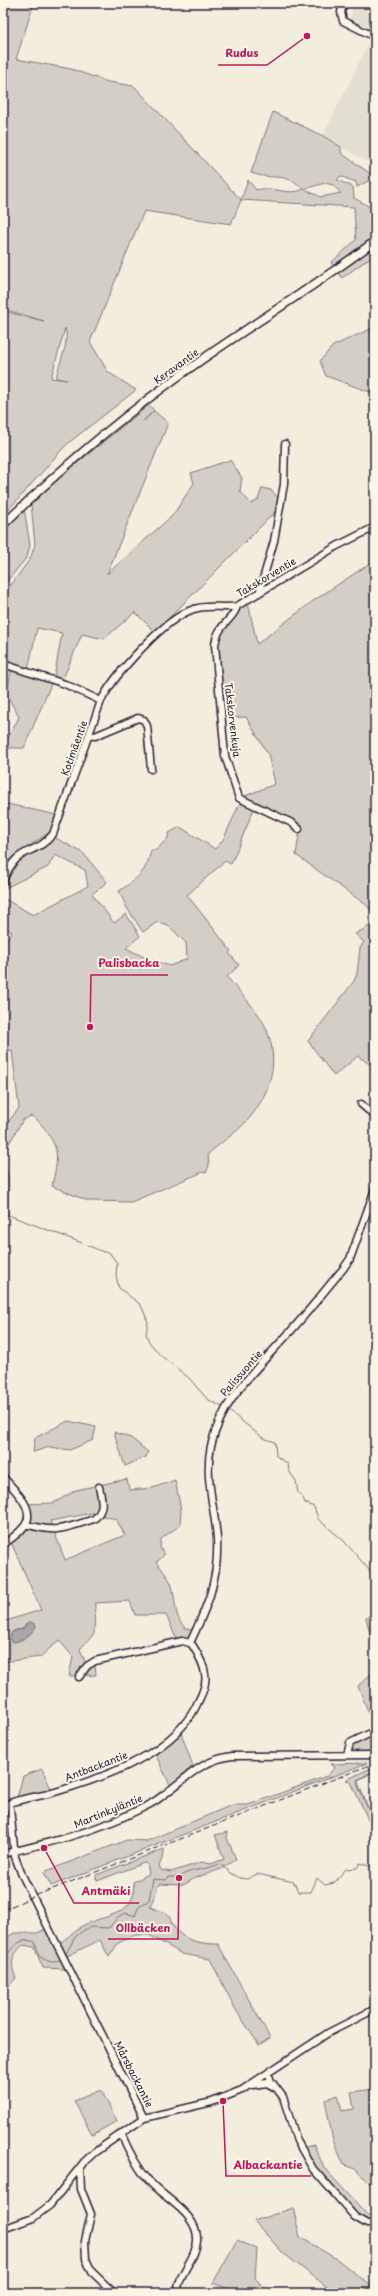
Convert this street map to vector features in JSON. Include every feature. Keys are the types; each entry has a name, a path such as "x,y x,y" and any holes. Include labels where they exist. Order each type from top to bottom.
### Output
{"main road":[{"name":"Keravantie","path":"3,525 80,453 134,409 200,360 312,287 375,241"}],"street":[{"path":"344,3 342,12 343,21 375,37"},
{"path":"259,593 274,541 284,484 285,444"},
{"name":"Takskorventie","path":"101,701 115,679 172,620 195,608 225,608 237,606 336,546 375,527"},
{"name":"Takskorvenkuja","path":"237,606 235,611 220,628 215,645 225,756 232,772 239,798 292,823 299,829"},
{"path":"3,664 65,684 101,701"},
{"name":"Kotimäentie","path":"3,882 15,859 22,853 44,842 53,834 101,701"},
{"path":"89,735 96,736 138,718 144,720 147,726 152,769"},
{"path":"361,1104 375,1116"},
{"name":"Palissuontie","path":"190,1642 204,1615 214,1584 217,1539 208,1469 210,1448 218,1419 233,1395 290,1332 350,1259 375,1189"},
{"path":"3,1477 26,1505 28,1512 26,1524 3,1545"},
{"path":"26,1524 45,1530 56,1531 94,1519 100,1515 102,1509 99,1487"},
{"path":"78,1677 87,1666 105,1658 174,1643 190,1642"},
{"name":"Antbackantie","path":"5,1803 52,1793 98,1778 135,1762 176,1734 194,1711 205,1684 206,1674 190,1642"},
{"path":"347,1755 350,1743 375,1731"},
{"name":"Martinkyläntie","path":"3,1854 79,1834 134,1812 162,1796 195,1768 213,1759 232,1756 375,1755"},
{"name":"Mårsbackantie","path":"5,1803 10,1808 14,1852 22,1875 144,2118 212,2102 251,2085 328,2032 375,2009"},
{"path":"268,2073 283,2097 297,2141 313,2169 356,2217 367,2224 375,2224"},
{"path":"251,2085 268,2083 276,2088"},
{"path":"3,2229 33,2218 50,2205 80,2167 95,2152 144,2118"},
{"path":"121,2133 137,2166 150,2182 187,2216 195,2228 197,2241 195,2251 180,2281 178,2293"},
{"path":"80,2167 81,2189 91,2214 85,2241 86,2259 92,2272 114,2293"}],"shaded area":[{"path":"3,3 34,3 16,59 71,69 108,82 134,86 241,200 231,224 144,211 90,342 108,372 136,390 67,444 3,516 3,311 44,321 3,309","holes":["65,328 65,346 56,378 67,380 51,378"]},
{"path":"354,3 375,3 375,166 323,136 372,36 349,24"},
{"path":"273,112 323,136 341,147 341,153 375,177 357,187 356,182 340,176 337,180 353,187 354,198 370,207 375,208 375,254 342,278 331,263 356,240 354,207 241,200 248,180 256,190 268,189 292,192 304,189 297,183 285,178 251,173","holes":["325,183 333,185 341,193 321,197 304,189"]},
{"path":"375,327 375,391 370,392 326,376 320,361 333,346"},
{"path":"149,405 168,423 107,574 173,515 194,483 191,473 230,460 242,478 240,491 251,504 258,500 262,488 271,490 279,499 276,511 155,632 135,612 104,639 82,634 62,681 54,678 62,633 37,628 28,670 3,662 3,596 30,559 35,545 31,504 66,472"},
{"path":"24,508 30,545 27,557 3,586 3,531"},
{"path":"375,560 375,914 365,904 296,855 300,829 240,798 275,784 268,754 246,717 224,718 218,670 218,654 220,639 225,625 234,613 248,603 257,644 313,601"},
{"path":"11,670 52,682 24,748 3,748 19,717 7,695"},
{"path":"3,803 56,815 50,832 14,856 3,874"},
{"path":"240,803 254,809 231,864 225,861 187,895 231,951 229,953 239,965 227,977 260,1017 267,1030 273,1057 269,1084 264,1097 247,1121 208,1154 209,1166 206,1173 203,1172 131,1202 88,1201 52,1186 56,1168 55,1147 46,1131 35,1118 31,1116 23,1120 5,1150 3,1150 3,1129 19,1108 12,1050 3,1051 3,945 12,932 3,926 3,898 33,915 88,886 85,870 55,855 48,867 3,889 6,879 16,863 22,857 54,837 83,853 107,882 92,894 114,923 126,914 140,936 126,948 146,958 170,966 187,959 186,943 168,925 157,922 143,932 127,908 119,891 136,879 144,869 151,850 156,850 168,838 169,833 180,827 215,849 223,840"},
{"path":"375,923 375,1068 358,1056 334,1076 308,1041 354,981 357,974 360,948 364,942 355,934"},
{"path":"68,1421 96,1427 93,1440 70,1450 50,1447 33,1452 35,1438"},
{"path":"114,1432 131,1438 148,1452 146,1457 125,1466"},
{"path":"127,1479 129,1490 153,1488 175,1480 181,1510 180,1525 161,1539 160,1547 164,1555 157,1562 171,1583 176,1612 179,1619 187,1628 194,1630 188,1640 177,1639 166,1615 135,1615 130,1601 95,1603 94,1634 80,1649 86,1664 95,1663 96,1675 69,1676 73,1657 59,1640 40,1657 3,1662 3,1626 9,1620 41,1610 10,1540 24,1530 27,1504 54,1503 76,1490","holes":["92,1513 116,1519 125,1535 65,1560 50,1521","26,1623 36,1625 32,1632 19,1640 11,1641 10,1636 15,1630 23,1629"]},
{"path":"375,1612 375,1652 366,1618"},
{"path":"29,1621 36,1625 32,1632 18,1641 11,1642 10,1638 12,1632 23,1629"},
{"path":"375,1670 375,1726 374,1726 358,1686"},
{"path":"181,1733 193,1766 170,1785 154,1751"},
{"path":"375,1734 375,1751 352,1752 354,1742"},
{"path":"367,1763 51,1886 44,1872 127,1840 147,1841 232,1805 248,1805 327,1776 335,1767 331,1764"},
{"path":"375,1766 375,1770 357,1780 375,1825 375,1835 351,1782 346,1780"},
{"path":"42,1769 52,1791 17,1798 23,1776"},
{"path":"228,1832 227,1838 236,1859 221,1869 195,1878 183,1885 159,1884 150,1907 169,1915 176,1930 181,1935 202,1943 218,1944 270,2038 259,2045 236,2010 210,1959 182,1954 149,1935 135,1935 118,1943 109,1957 100,1940 65,1957 60,1943 82,1926 120,1912 131,1901 133,1882 149,1874 147,1863 144,1863 97,1881 96,1875 164,1849 164,1854 159,1866 161,1870 171,1872 202,1862 211,1864 224,1859 215,1835"},
{"path":"46,1929 65,1969 43,1968 34,1947 23,1945 16,1953 12,1964 16,1978 3,1992 3,1940 14,1933 37,1933"},
{"path":"375,2089 375,2189 355,2169 344,2165 333,2140 325,2100 338,2095 342,2111 354,2109 351,2092"},
{"path":"101,2090 117,2121 92,2135 74,2101"},
{"path":"314,2145 324,2168 373,2221 375,2219 375,2223 365,2220 355,2214 334,2193 301,2148"},
{"path":"293,2208 300,2237 338,2260 375,2289 375,2293 335,2293 283,2253 254,2221"},
{"path":"237,2240 257,2249 255,2278 269,2293 238,2293 213,2283"}],"waterway":[{"path":"3,1160 8,1176 8,1214"},
{"path":"3,1213 82,1243"},
{"path":"87,1245 103,1252 109,1252 117,1263 116,1276 119,1288 141,1305 148,1322 146,1334 149,1342 160,1355 189,1378 207,1399 222,1407"},
{"path":"228,1410 263,1438 275,1442 276,1456 288,1464 289,1471 296,1481 298,1493 302,1496 305,1503 314,1507 318,1519 343,1540 371,1572 375,1574"},
{"path":"375,1771 358,1780 357,1784 375,1825"},
{"path":"65,1956 75,1937 84,1930 90,1927 109,1928 118,1917 126,1913 135,1916 138,1908 149,1900 153,1879 166,1880 169,1877 180,1876 192,1871 220,1864 240,1878 247,1879 257,1874 294,1882 298,1892 311,1892 317,1878 325,1885 334,1883 346,1869 357,1868 360,1863 375,1868"},
{"path":"3,1959 16,1944 24,1941 35,1942 39,1956 48,1961 56,1962 61,1959"}],"railway":[{"path":"3,1910 37,1895 375,1763"}],"place":[{"name":"Rudus","path":"307,36"},
{"name":"Palisbacka","path":"90,1027"},
{"name":"Antmäki","path":"44,1848"},
{"name":"Ollbäcken","path":"179,1878"},
{"name":"Albackantie","path":"223,2101"}]}
